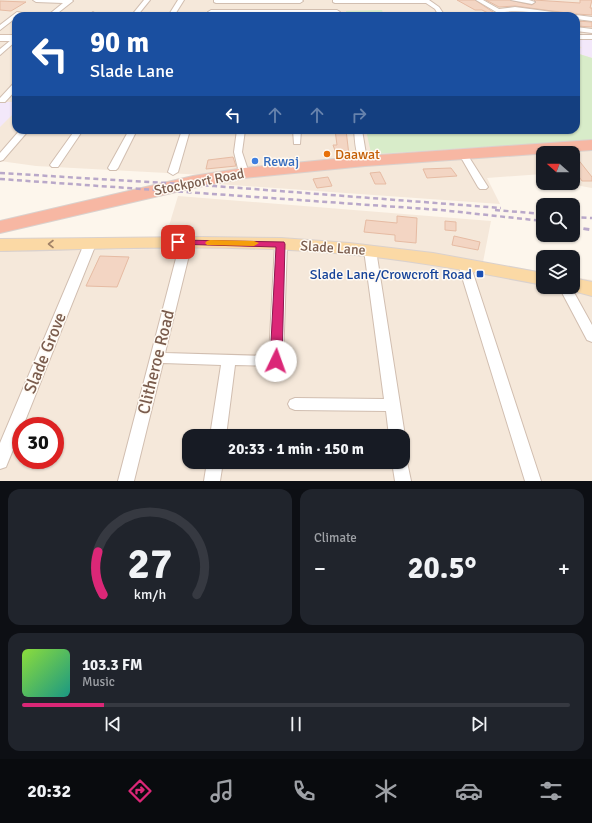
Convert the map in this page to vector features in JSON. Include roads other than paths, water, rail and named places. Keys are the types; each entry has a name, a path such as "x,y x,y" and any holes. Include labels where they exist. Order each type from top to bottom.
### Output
{"highway":[{"name":"Stockport Road","path":"0,227 186,184 244,173 365,160 592,145"}],"main road":[{"name":"Slade Lane","path":"0,245 281,244 370,250 464,264 536,278"}],"street":[{"path":"36,0 71,1"},
{"path":"137,12 147,0"},
{"path":"174,12 181,0"},
{"path":"211,12 216,1 300,0 300,12"},
{"path":"337,12 335,0 426,1 437,8 440,12"},
{"path":"479,0 497,12"},
{"path":"514,0 533,1 528,11"},
{"path":"56,12 71,1"},
{"path":"502,12 515,9 536,12"},
{"path":"580,18 592,19"},
{"path":"0,28 12,19"},
{"path":"580,30 592,31"},
{"path":"580,37 592,37"},
{"path":"0,38 12,38"},
{"path":"0,53 12,42"},
{"path":"1,100 12,90"},
{"path":"1,100 12,100"},
{"path":"0,158 21,134"},
{"path":"55,165 76,134"},
{"path":"114,168 131,134"},
{"path":"173,172 185,134"},
{"path":"240,134 238,152 244,173"},
{"path":"297,134 297,142"},
{"path":"359,134 362,154 365,160"},
{"path":"463,154 483,187"},
{"name":"Slade Grove","path":"0,462 90,244"},
{"name":"Clitheroe Road","path":"126,481 186,244"},
{"path":"158,358 276,361 281,244"},
{"path":"370,250 396,429"},
{"path":"464,264 533,481"},
{"path":"569,294 592,337"},
{"path":"219,429 229,360"},
{"path":"295,404 392,405"},
{"path":"212,481 214,469"},
{"path":"401,469 403,481"}],"railway":[{"path":"0,173 214,186 501,208"},
{"path":"0,179 441,210 536,220"},
{"path":"495,210 536,213"},
{"path":"580,217 592,218"},
{"path":"580,228 592,230"}],"place":[{"name":"Daawat","path":"327,154"},
{"name":"Rewaj","path":"255,161"},
{"name":"Slade Lane/Crowcroft Road","path":"480,274"}]}
